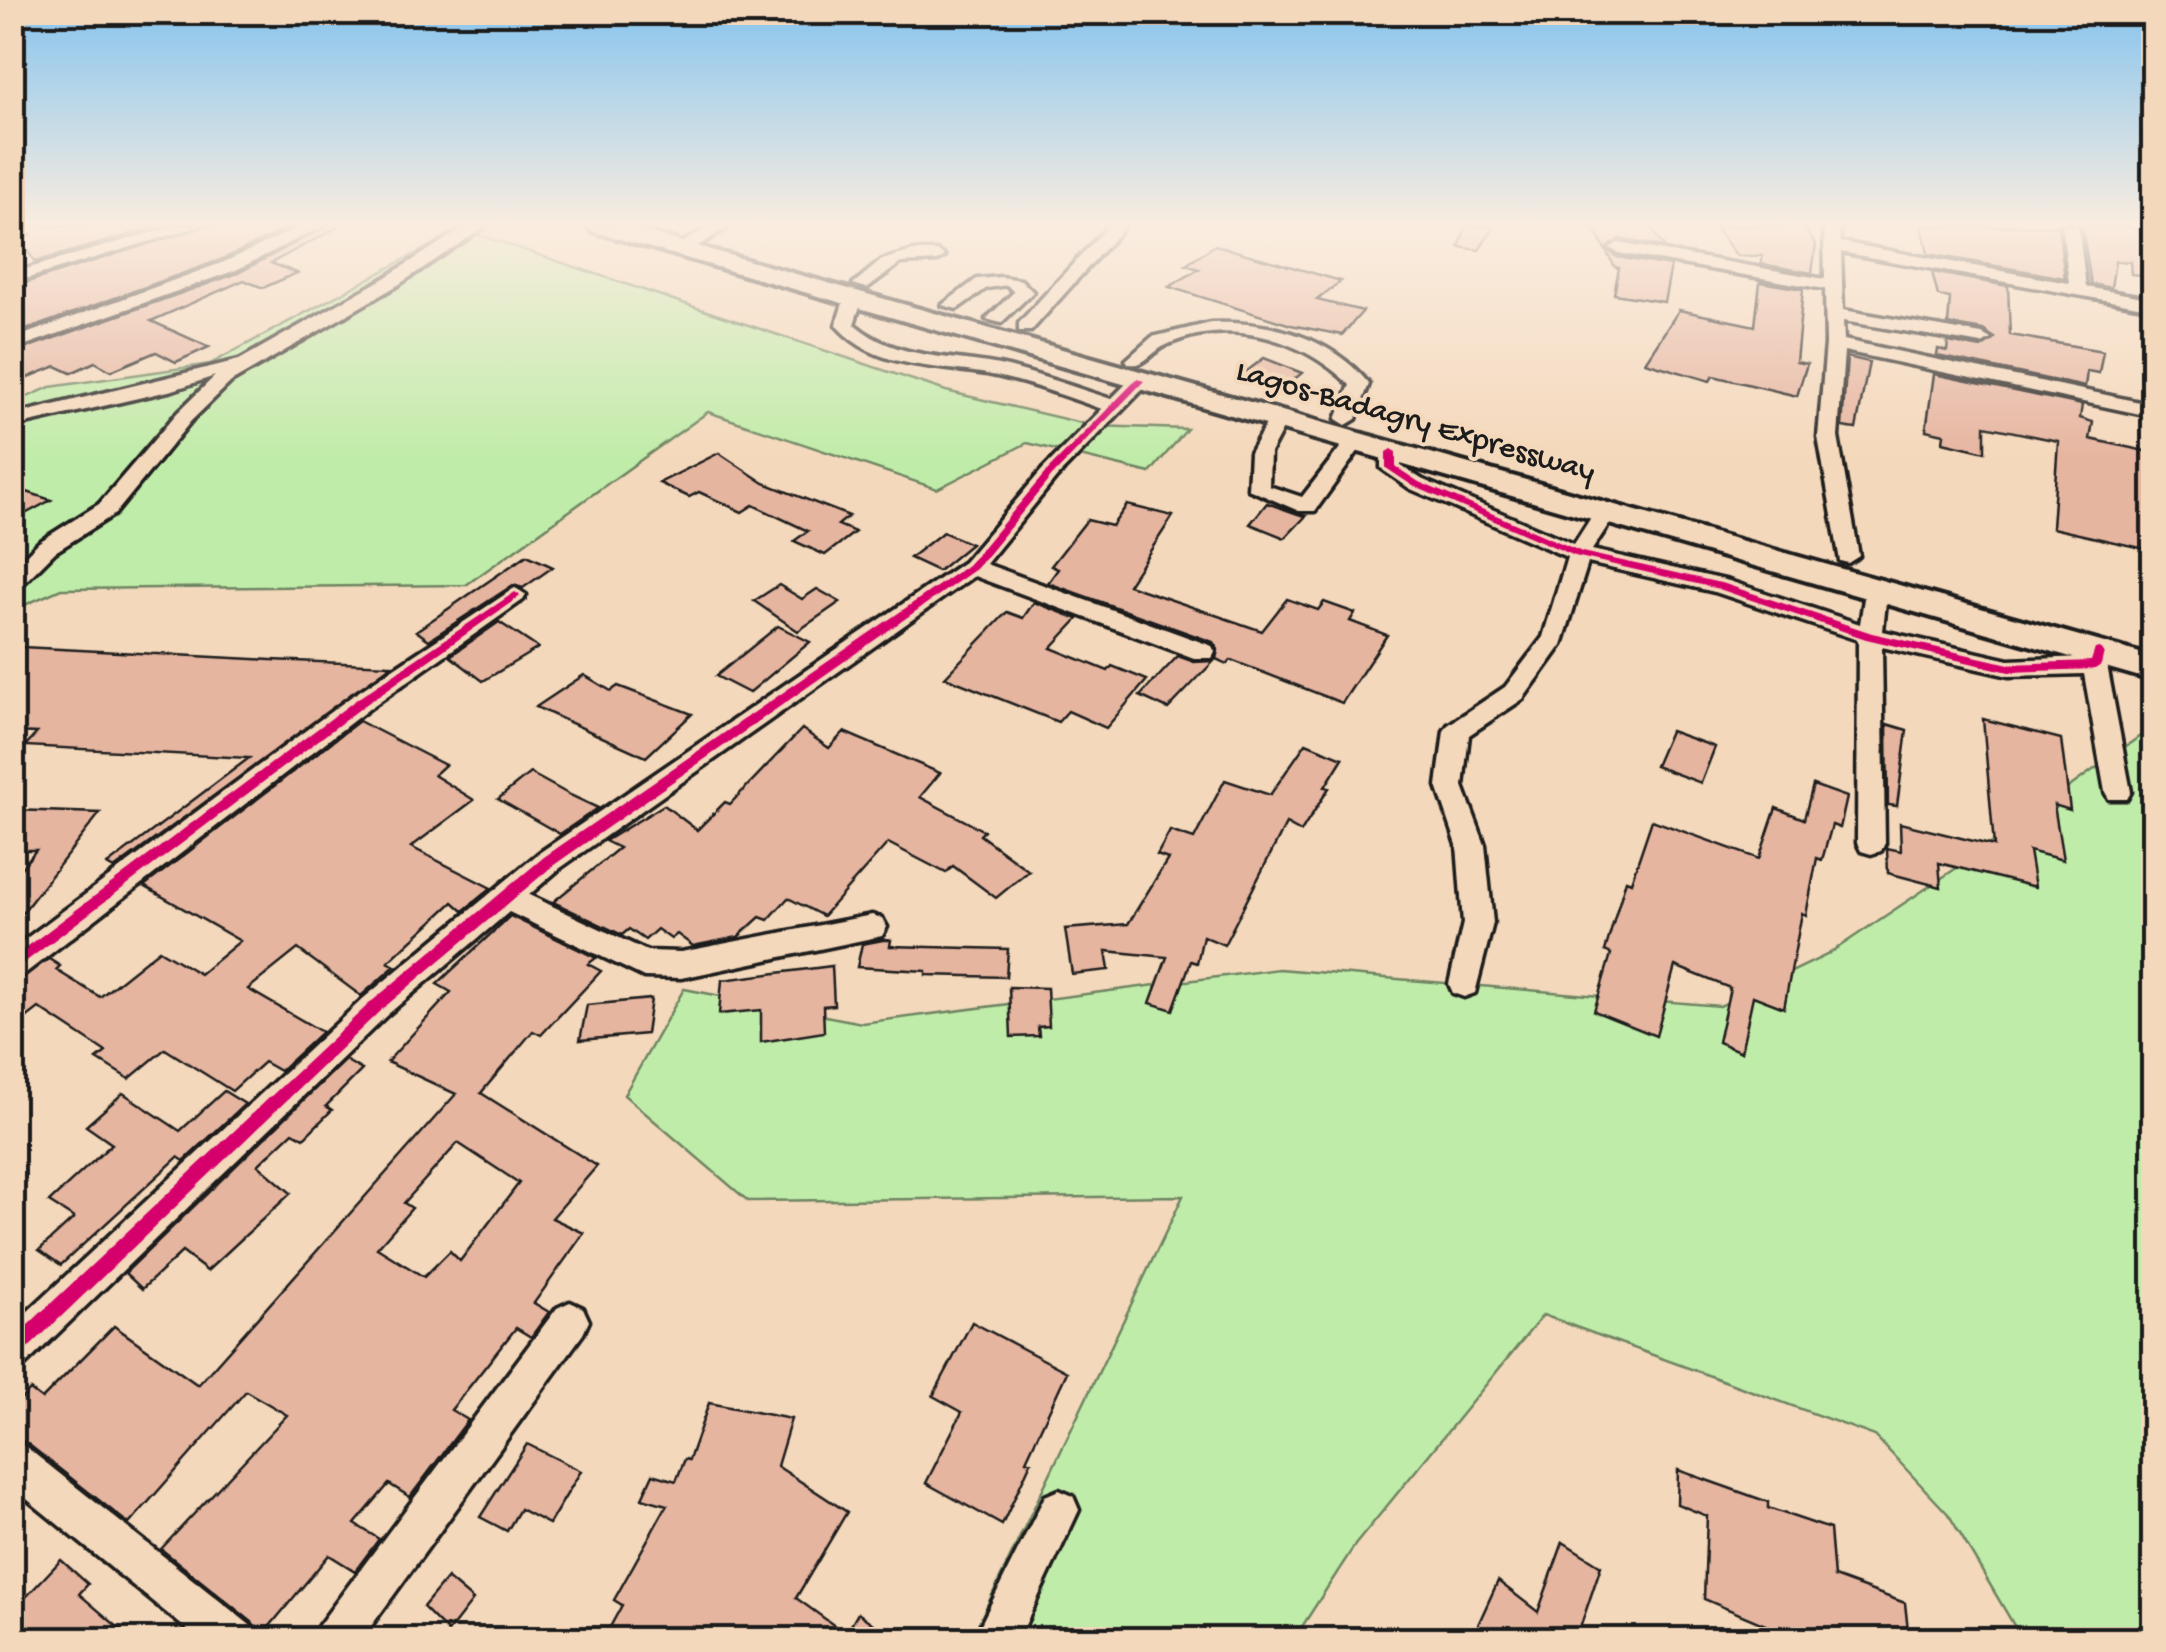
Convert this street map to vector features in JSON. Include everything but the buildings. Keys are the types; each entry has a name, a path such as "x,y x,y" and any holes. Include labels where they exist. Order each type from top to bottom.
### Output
{"highway":[{"name":"Lagos-Badagry Expressway","path":"897,303 1350,431 1848,556 2154,643"},
{"name":"Lagos-Badagry Expressway","path":"937,303 1025,327 1278,421 1350,431 1391,452 2097,658 2154,668"}],"street":[{"path":"12,346 129,303"},
{"path":"12,582 47,547 107,509 184,417 224,378 352,303"},
{"path":"853,303 845,325 860,342 913,360 1002,371 1116,407"},
{"path":"994,319 1012,303"},
{"path":"1025,327 1047,303"},
{"path":"1835,303 1828,437 1848,556"},
{"path":"1835,314 1982,339"},
{"path":"12,1352 376,1006 549,861 972,567 1049,474 1116,407 1148,344 1200,329 1272,330 1342,364 1360,384 1350,431 1306,506 1258,489 1260,454 1278,421"},
{"path":"1835,344 2154,411"},
{"path":"12,421 166,386 255,357"},
{"path":"1391,452 1391,468 1416,484 1579,554 1722,586 1870,636 2008,668 2097,658 2118,792"},
{"path":"1464,984 1478,922 1471,845 1450,786 1456,731 1514,692 1554,640 1579,554 1605,513"},
{"path":"972,567 1203,652"},
{"path":"1872,843 1870,636 1876,592"},
{"path":"12,966 361,702 516,595"},
{"path":"506,897 644,964 681,965 872,927"},
{"path":"334,1640 570,1321"},
{"path":"12,1461 234,1640"},
{"path":"995,1640 1059,1510"}],"green space":[{"path":"323,303 683,303 946,391 1094,426 1187,429 1150,473 1027,443 937,489 708,412 466,585 61,589 13,610 13,403 50,387 210,364"},
{"path":"2153,695 2153,1639 2022,1639 1949,1515 1875,1436 1543,1315 1355,1545 1294,1639 971,1639 1183,1196 748,1201 624,1095 684,989 862,1023 1279,969 1720,1006 1827,955 1967,861 2147,731"}],"cycle path":[{"path":"12,1352 376,1006 549,861 972,567 1049,474 1140,381"},
{"path":"1391,452 1391,468 1416,484 1579,554 1721,586 1870,636 2009,668 2095,665 2099,652"},
{"path":"12,966 361,702 515,595"}]}
